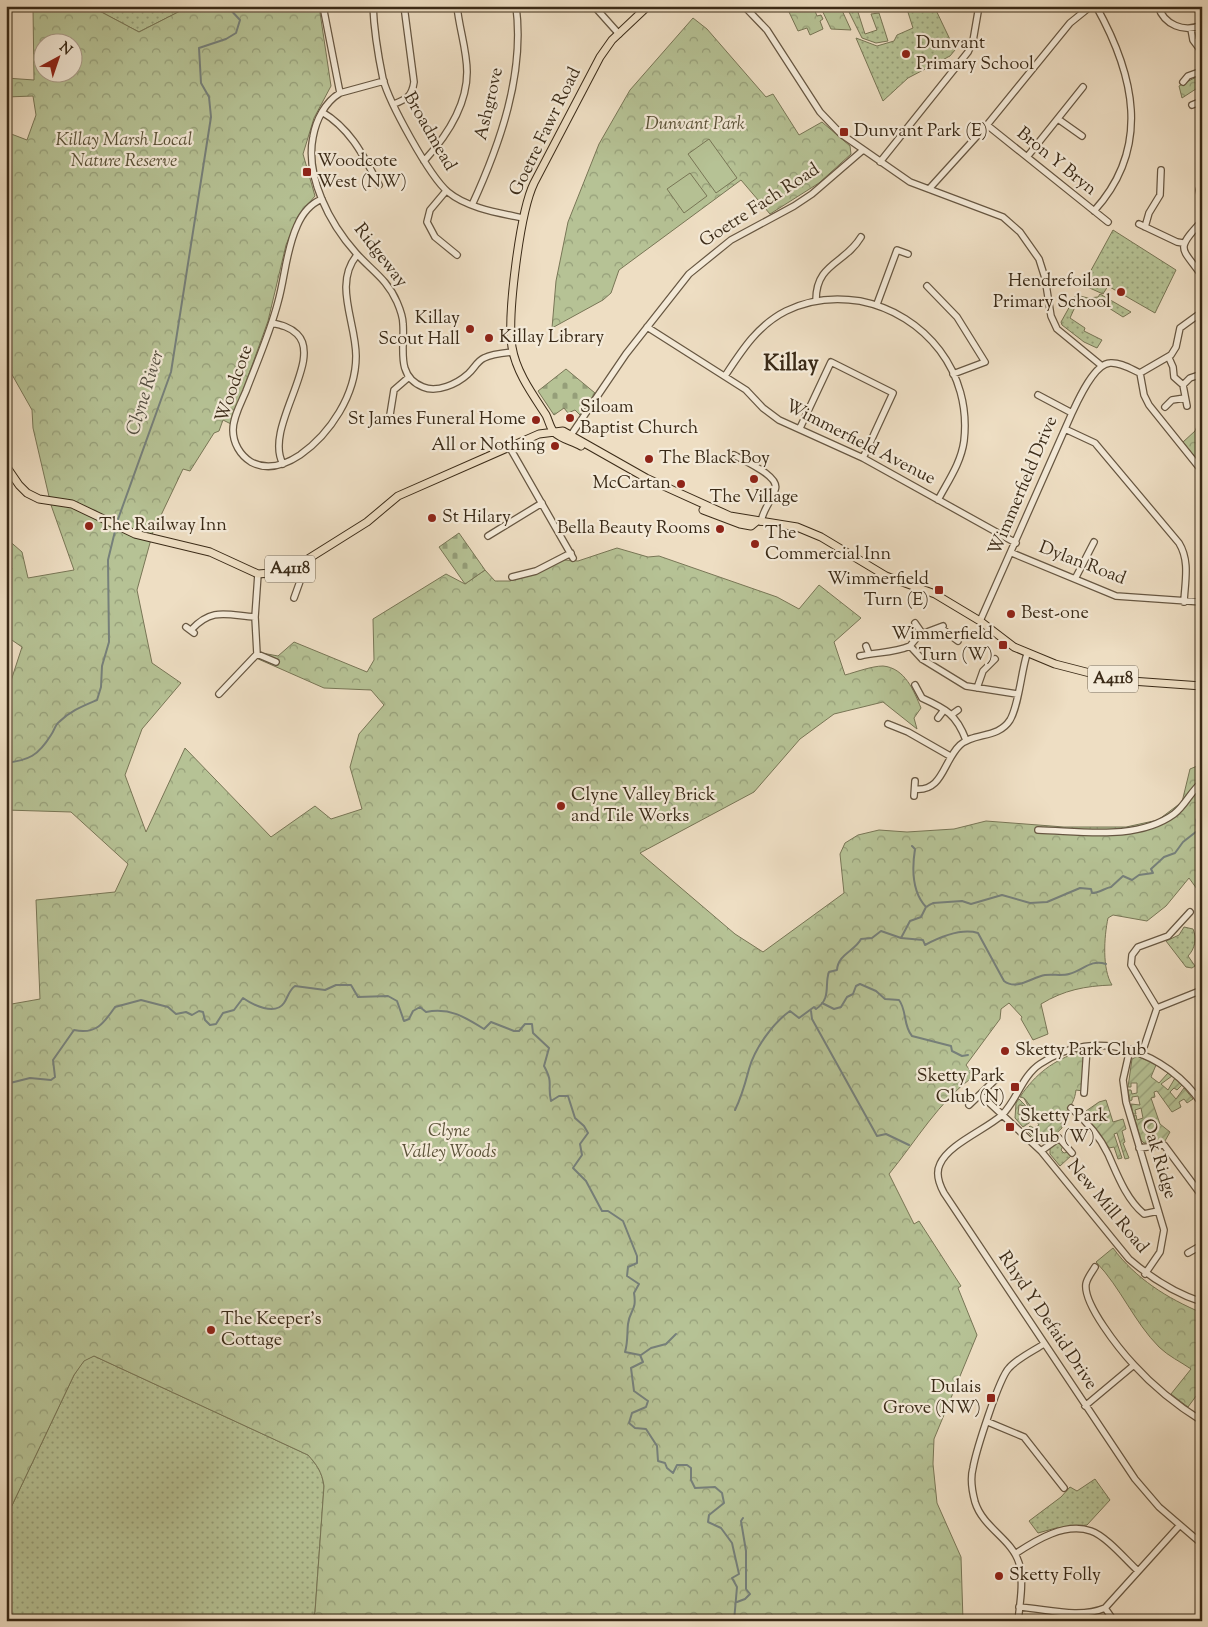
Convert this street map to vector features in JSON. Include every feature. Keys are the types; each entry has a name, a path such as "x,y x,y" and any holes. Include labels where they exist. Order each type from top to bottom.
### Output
{"main road":[{"name":"Goetre Fawr Road","path":"553,431 524,379 513,352 513,306 523,218 527,200 600,57 619,34 648,6"},
{"name":"A4118","path":"553,431 560,437 608,458"},
{"name":"A4118","path":"6,466 27,493 39,500 72,504 135,534 210,552 258,574 284,572 300,564 368,522 398,496 539,434 563,431 608,458 720,518 751,526 759,522 797,527 816,534 870,568 935,594 980,621 1006,642 1027,654 1090,675 1117,680 1202,686"}],"street":[{"path":"323,6 340,93"},
{"name":"Broadmead","path":"373,6 374,27 384,80 394,104 424,161 446,191 472,205 523,218"},
{"path":"394,104 407,99 412,93 414,82 404,6"},
{"path":"424,161 448,133 464,94 467,72 457,6"},
{"name":"Ashgrove","path":"472,205 496,148 511,91 518,25 516,6"},
{"path":"594,6 619,34"},
{"path":"744,6 776,42 820,112 841,134 910,182 1003,217 1020,232 1039,259 1045,278 1054,324 1062,335 1102,366 1109,363 1118,363 1140,374"},
{"path":"880,162 968,52 973,41 979,6"},
{"path":"929,189 986,125 1070,23 1091,6"},
{"path":"1094,211 1105,200 1120,173 1130,141 1132,115 1123,62 1096,6"},
{"path":"1158,6 1166,20 1174,25 1191,29 1202,25"},
{"path":"1191,29 1193,40 1202,52"},
{"path":"1183,82 1188,76 1202,71"},
{"name":"Ridgeway","path":"384,80 340,93 334,97 322,112 315,127 310,154 313,175 322,198 357,255 383,278 397,303 403,324 402,361 409,377"},
{"path":"1027,157 1083,87"},
{"path":"1073,88 1078,93"},
{"path":"1192,104 1202,101"},
{"path":"322,112 335,120 349,134 379,185"},
{"path":"1058,119 1082,136"},
{"name":"Bron Y Bryn","path":"986,125 1108,222"},
{"name":"Goetre Fach Road","path":"571,435 647,327 689,274 716,250 806,198 863,150"},
{"path":"1145,227 1149,213 1160,195 1161,170"},
{"path":"1202,182 1199,190 1202,203"},
{"path":"446,191 430,210 427,222 435,237 457,255"},
{"name":"Woodcote","path":"283,464 264,466 247,459 236,445 233,431 235,418 272,323 294,233 307,210 322,198"},
{"path":"1202,221 1184,242 1185,256 1202,276"},
{"path":"1139,224 1177,242 1184,242"},
{"path":"816,300 816,288 825,270 854,250 861,237"},
{"path":"877,304 897,250 908,254"},
{"path":"272,323 295,332 302,345 300,378 287,408 277,449 283,464 306,450 330,426 340,411 350,387 356,357 345,283 347,270 357,255"},
{"path":"927,286 957,316 985,362 953,374"},
{"path":"725,376 760,328 787,310 816,300 841,298 877,304 904,316 923,330 935,343 953,374 964,409 964,442 959,462 938,500"},
{"path":"1140,374 1168,358 1174,352 1180,328 1202,312"},
{"name":"Wimmerfield Avenue","path":"647,327 746,390 762,408 779,420 863,458 1016,543"},
{"path":"389,421 394,390 409,377 424,388 441,388 464,378 485,357 513,352"},
{"path":"1168,358 1174,367 1174,377 1183,385 1187,406"},
{"path":"800,428 831,362 893,393 863,458"},
{"name":"Wimmerfield Drive","path":"980,621 1012,553 1082,392 1102,366"},
{"path":"1140,374 1144,395 1149,405 1202,471"},
{"path":"1183,385 1190,378 1202,374"},
{"path":"1038,395 1072,413"},
{"path":"1165,407 1172,400 1185,398"},
{"path":"1065,428 1095,443 1179,543 1186,554 1187,564 1184,602"},
{"path":"510,448 572,556 536,571 512,577"},
{"path":"734,455 770,476 776,483 776,489 759,522"},
{"path":"488,536 542,503"},
{"path":"1075,579 1094,541"},
{"name":"Dylan Road","path":"1012,553 1116,596 1202,602"},
{"path":"294,594 303,573 300,564"},
{"path":"219,694 257,654 255,617 258,574"},
{"path":"190,630 202,618 210,615 255,617"},
{"path":"915,623 922,633"},
{"path":"860,656 880,651 898,651 910,646 922,633 942,627 958,641"},
{"path":"866,646 869,654"},
{"path":"910,646 922,659 966,686 1017,694"},
{"path":"257,654 276,662"},
{"path":"915,789 924,790 932,787 938,780 950,756 966,740 991,735 1002,728 1009,720 1014,709 1027,654"},
{"path":"977,688 983,671 995,659"},
{"path":"915,685 922,698 944,710 958,721 966,740"},
{"path":"938,718 944,710"},
{"path":"951,715 958,710"},
{"path":"888,724 908,732 950,756"},
{"path":"914,796 915,781"},
{"path":"1038,830 1125,832 1161,822 1175,813 1202,782"},
{"path":"1142,1053 1157,1008 1131,965 1132,955 1138,947 1168,936 1190,912"},
{"path":"1157,1008 1202,990"},
{"path":"1002,1114 1024,1080 1040,1064 1060,1054 1087,1047 1109,1046 1130,1049 1161,1062 1178,1076 1202,1104"},
{"path":"1084,1093 1087,1047"},
{"name":"Oak Ridge","path":"1130,1049 1123,1080 1126,1102 1164,1230 1163,1246 1145,1274"},
{"path":"969,1106 996,1079"},
{"name":"New Mill Road","path":"981,1096 1041,1151 1129,1259 1145,1274 1171,1290 1202,1302"},
{"path":"1071,1108 1098,1138 1108,1154 1114,1171 1135,1205 1144,1214 1158,1211"},
{"name":"Rhyd Y Defaid Drive","path":"1002,1114 947,1154 939,1165 938,1180 944,1193 1135,1479 1159,1507 1202,1544"},
{"path":"1041,1151 1059,1138 1072,1153"},
{"path":"1139,1148 1164,1145 1202,1196"},
{"path":"1188,1253 1202,1245"},
{"path":"1095,1267 1086,1284 1088,1298 1106,1328 1134,1365 1184,1410 1202,1421"},
{"path":"1018,1621 1021,1574 1016,1554 980,1515 972,1492 972,1468 1008,1368 1044,1344"},
{"path":"1085,1406 1134,1365"},
{"path":"988,1422 1024,1437 1064,1488"},
{"path":"1020,1607 1076,1613 1095,1612 1104,1608 1180,1525"},
{"path":"1016,1554 1049,1535 1078,1529 1098,1535 1138,1571"},
{"path":"1104,1608 1114,1621"}],"green space":[{"name":"Clyne Valley Woods","path":"24,6 90,6 139,32 190,6 319,6 331,86 314,118 303,154 315,196 298,216 286,245 268,321 231,424 223,420 219,431 214,433 190,471 183,469 153,532 137,590 152,663 181,683 142,729 125,775 146,832 185,748 271,837 315,806 331,819 362,809 350,767 359,734 384,705 371,690 324,688 256,658 262,653 278,656 294,642 367,672 374,660 373,619 446,574 465,584 485,570 495,581 510,581 565,560 578,561 617,548 648,557 659,556 777,597 799,609 819,585 861,618 834,642 845,675 874,667 883,666 891,668 908,681 921,708 914,718 917,729 883,702 834,714 800,739 754,792 640,853 735,934 763,952 844,893 840,854 845,843 858,835 879,830 907,832 954,829 986,821 1064,827 1126,827 1158,820 1182,802 1190,769 1202,764 1202,896 1189,878 1166,906 1147,921 1113,915 1108,918 1105,962 1112,985 1093,986 1075,990 1058,995 1041,1004 1048,1034 1033,1040 1021,1019 1022,1017 1009,1003 1001,1009 1000,1019 966,1065 974,1076 961,1086 939,1109 889,1174 914,1224 919,1221 961,1286 958,1288 977,1335 934,1439 933,1464 937,1503 961,1557 963,1621 312,1621 315,1612 324,1486 320,1473 308,1455 94,1356 84,1361 74,1375 6,1518 6,1005 40,999 36,900 115,892 128,864 71,812 6,810 6,696 22,647 6,636 6,586 12,568 6,565 6,538 22,552 28,578 74,570 51,505 33,428 32,410 6,364 6,132 27,140 36,115 33,96 6,97 6,78 32,80 32,82 82,82 82,32 33,32 33,8"},
{"path":"90,6 190,6 139,32"},
{"path":"806,6 813,6 817,16 821,15 823,19 820,21 823,29 810,35 807,28 798,31 789,12"},
{"path":"820,6 840,6 851,30 831,29"},
{"path":"846,6 856,6 865,34 877,30 871,14 879,13 888,41 876,43 862,38"},
{"path":"906,6 934,6 955,50 950,56 908,78 883,101 856,38 877,46 894,41 897,35 913,28"},
{"name":"Dunvant Park","path":"693,18 707,29 766,97 773,94 799,135 822,122 850,146 851,154 819,183 770,214 741,180 619,270 611,293 603,300 552,328 556,281 568,222 599,144 630,90"},
{"path":"1202,74 1202,85 1182,98 1179,86"},
{"path":"709,139 737,178 716,193 688,154"},
{"path":"690,173 707,196 684,213 667,189"},
{"path":"1113,230 1176,270 1155,313 1108,286 1103,294 1083,285"},
{"path":"1100,294 1131,312 1123,317 1101,303 1079,298 1070,318 1085,328 1084,331 1102,340 1097,348 1084,342 1062,325 1061,322 1076,295 1088,298 1098,297"},
{"path":"566,369 595,393 580,415 575,410 568,413 564,408 554,415 538,391"},
{"path":"1199,421 1202,426 1202,466 1183,442 1195,431"},
{"path":"459,533 485,570 465,584 439,547"},
{"path":"1184,927 1193,929 1194,932 1194,947 1188,956 1195,966 1192,968 1186,967 1166,941 1179,935"},
{"path":"1079,1052 1084,1057 1083,1091 1076,1090 1073,1102 1066,1112 1056,1119 1044,1123 1024,1098 1020,1097 1032,1081 1046,1069 1061,1059"},
{"path":"1138,1056 1156,1065 1151,1077 1159,1083 1168,1073 1172,1076 1161,1084 1168,1090 1175,1078 1182,1085 1177,1090 1174,1088 1170,1092 1176,1099 1184,1088 1193,1099 1187,1103 1184,1099 1179,1102 1181,1107 1172,1112 1157,1091 1154,1092 1155,1097 1151,1098 1160,1124 1170,1132 1165,1141 1144,1143 1141,1140 1134,1116 1136,1115 1137,1120 1143,1118 1141,1108 1135,1110 1136,1114 1133,1114 1131,1104 1140,1105 1138,1096 1132,1097 1130,1101 1128,1090 1131,1090 1132,1094 1137,1093 1137,1083 1131,1083 1131,1087 1128,1087 1132,1059"},
{"path":"1024,1098 1043,1123 1052,1117 1056,1121 1060,1117 1062,1128 1046,1143 1039,1143 1026,1130 1030,1126 1034,1128 1039,1125 1035,1119 1023,1127 1015,1118 1016,1103 1019,1099 1026,1106 1019,1105 1018,1114 1026,1115 1028,1106"},
{"path":"1106,1100 1113,1122 1123,1119 1126,1129 1122,1131 1125,1142 1123,1143 1129,1158 1125,1159 1117,1133 1114,1134 1122,1158 1118,1159 1114,1147 1109,1148 1091,1123 1093,1121 1086,1111 1099,1102"},
{"path":"1058,1141 1063,1146 1061,1150 1064,1153 1068,1152 1072,1155 1060,1166 1050,1154 1050,1148"},
{"path":"1113,1248 1142,1278 1177,1301 1202,1313 1202,1388 1188,1407 1171,1394 1191,1369 1166,1353 1150,1337 1113,1283 1096,1262"},
{"path":"94,1356 308,1455 320,1473 324,1486 315,1612 312,1621 6,1621 6,1518 74,1375 84,1360"},
{"path":"1095,1479 1110,1500 1087,1525 1056,1528 1038,1533 1029,1521 1061,1497 1070,1487 1077,1491"}],"waterway":[{"name":"Clyne River","path":"117,522 171,372 211,117 209,97 201,83 199,48 226,39 236,33 240,20 227,6"},
{"name":"Clyne River","path":"6,763 32,756 42,748 56,725 63,718 97,700 101,687 102,666 109,642 108,560 116,527"},
{"path":"735,1110 752,1061 765,1037 777,1022 790,1011 799,1018 814,1007 816,1009 821,1005 826,996 829,972 837,970 843,956 855,947 861,939 872,938 881,931 901,938 910,921 921,917 926,907 933,903 962,901 971,904 1002,895 1030,903 1047,902 1080,888 1091,889 1092,893 1097,892 1111,887 1123,876 1132,880 1139,875 1153,873 1151,869 1164,857 1175,853 1183,842 1197,831 1196,820 1202,808"},
{"path":"912,846 915,849 913,864 914,880 921,901 926,907"},
{"path":"901,938 923,940 925,945 958,932 978,933 1004,981 1014,985 1040,976 1069,974 1091,964 1106,964"},
{"path":"822,1003 834,1009 841,1007 847,997 853,994 856,986 860,984 876,991 885,999 899,1000 903,1008 907,1028 912,1036 951,1046 952,1051 962,1056 968,1055"},
{"name":"Clyne River","path":"6,1084 30,1078 51,1080 55,1077 53,1060 74,1030 88,1031 94,1029 103,1023 115,1007 141,1000 168,1007 176,1014 186,1012 192,1015 199,1011 203,1012 205,1020 210,1025 216,1024 223,1013 234,1010 243,998 252,1004 275,1009 284,1003 295,986 325,990 336,985 351,985 358,997 388,996 397,1001 404,1021 409,1019 413,1011 420,1007 426,1012 442,1011 456,1014 484,1029 491,1022 514,1031 519,1031 525,1024 532,1024 533,1033 549,1048 544,1066 550,1081 551,1101 559,1096 568,1096 575,1118 584,1126 588,1133 580,1144 582,1155 573,1168 586,1181 602,1211 608,1211 623,1221 637,1256 637,1263 628,1267 627,1276 639,1284 634,1293 635,1303 629,1319 625,1352 640,1355 643,1362 631,1368 634,1391 648,1401 646,1407 632,1413 629,1423 635,1428 646,1429 657,1446 658,1461 665,1463 667,1468 673,1473 677,1465 687,1465 691,1468 691,1480 695,1488 715,1487 722,1493 724,1503 709,1515 708,1522 721,1528 732,1543 739,1574 732,1578 737,1587 734,1621"},
{"path":"811,1011 812,1019 877,1136 886,1134 909,1145"},
{"path":"641,1355 651,1348 666,1344 676,1334"},
{"path":"737,1602 745,1599 750,1594 746,1589 746,1551 741,1521 743,1518"}],"place":[{"name":"Dunvant Primary School","path":"906,54"},
{"name":"Dunvant Park (E)","path":"844,132"},
{"name":"Woodcote West (NW)","path":"307,172"},
{"name":"Hendrefoilan Primary School","path":"1121,292"},
{"name":"Killay Scout Hall","path":"470,329"},
{"name":"Killay Library","path":"489,338"},
{"name":"Siloam Baptist Church","path":"570,418"},
{"name":"St James Funeral Home","path":"536,420"},
{"name":"All or Nothing","path":"555,446"},
{"name":"The Black Boy","path":"649,459"},
{"name":"The Village","path":"754,479"},
{"name":"McCartan","path":"681,484"},
{"name":"St Hilary","path":"432,518"},
{"name":"The Railway Inn","path":"89,526"},
{"name":"Bella Beauty Rooms","path":"720,529"},
{"name":"The Commercial Inn","path":"755,544"},
{"name":"Wimmerfield Turn (E)","path":"939,590"},
{"name":"Best-one","path":"1011,614"},
{"name":"Wimmerfield Turn (W)","path":"1003,645"},
{"name":"Clyne Valley Brick and Tile Works","path":"561,806"},
{"name":"Sketty Park Club","path":"1005,1051"},
{"name":"Sketty Park Club (N)","path":"1015,1087"},
{"name":"Sketty Park Club (W)","path":"1010,1127"},
{"name":"The Keeper's Cottage","path":"211,1330"},
{"name":"Dulais Grove (NW)","path":"991,1398"},
{"name":"Sketty Folly","path":"999,1576"}],"district":[{"name":"Killay","path":"791,365"}],"park label":[{"name":"Killay Marsh Local Nature Reserve","path":"124,151"}]}
